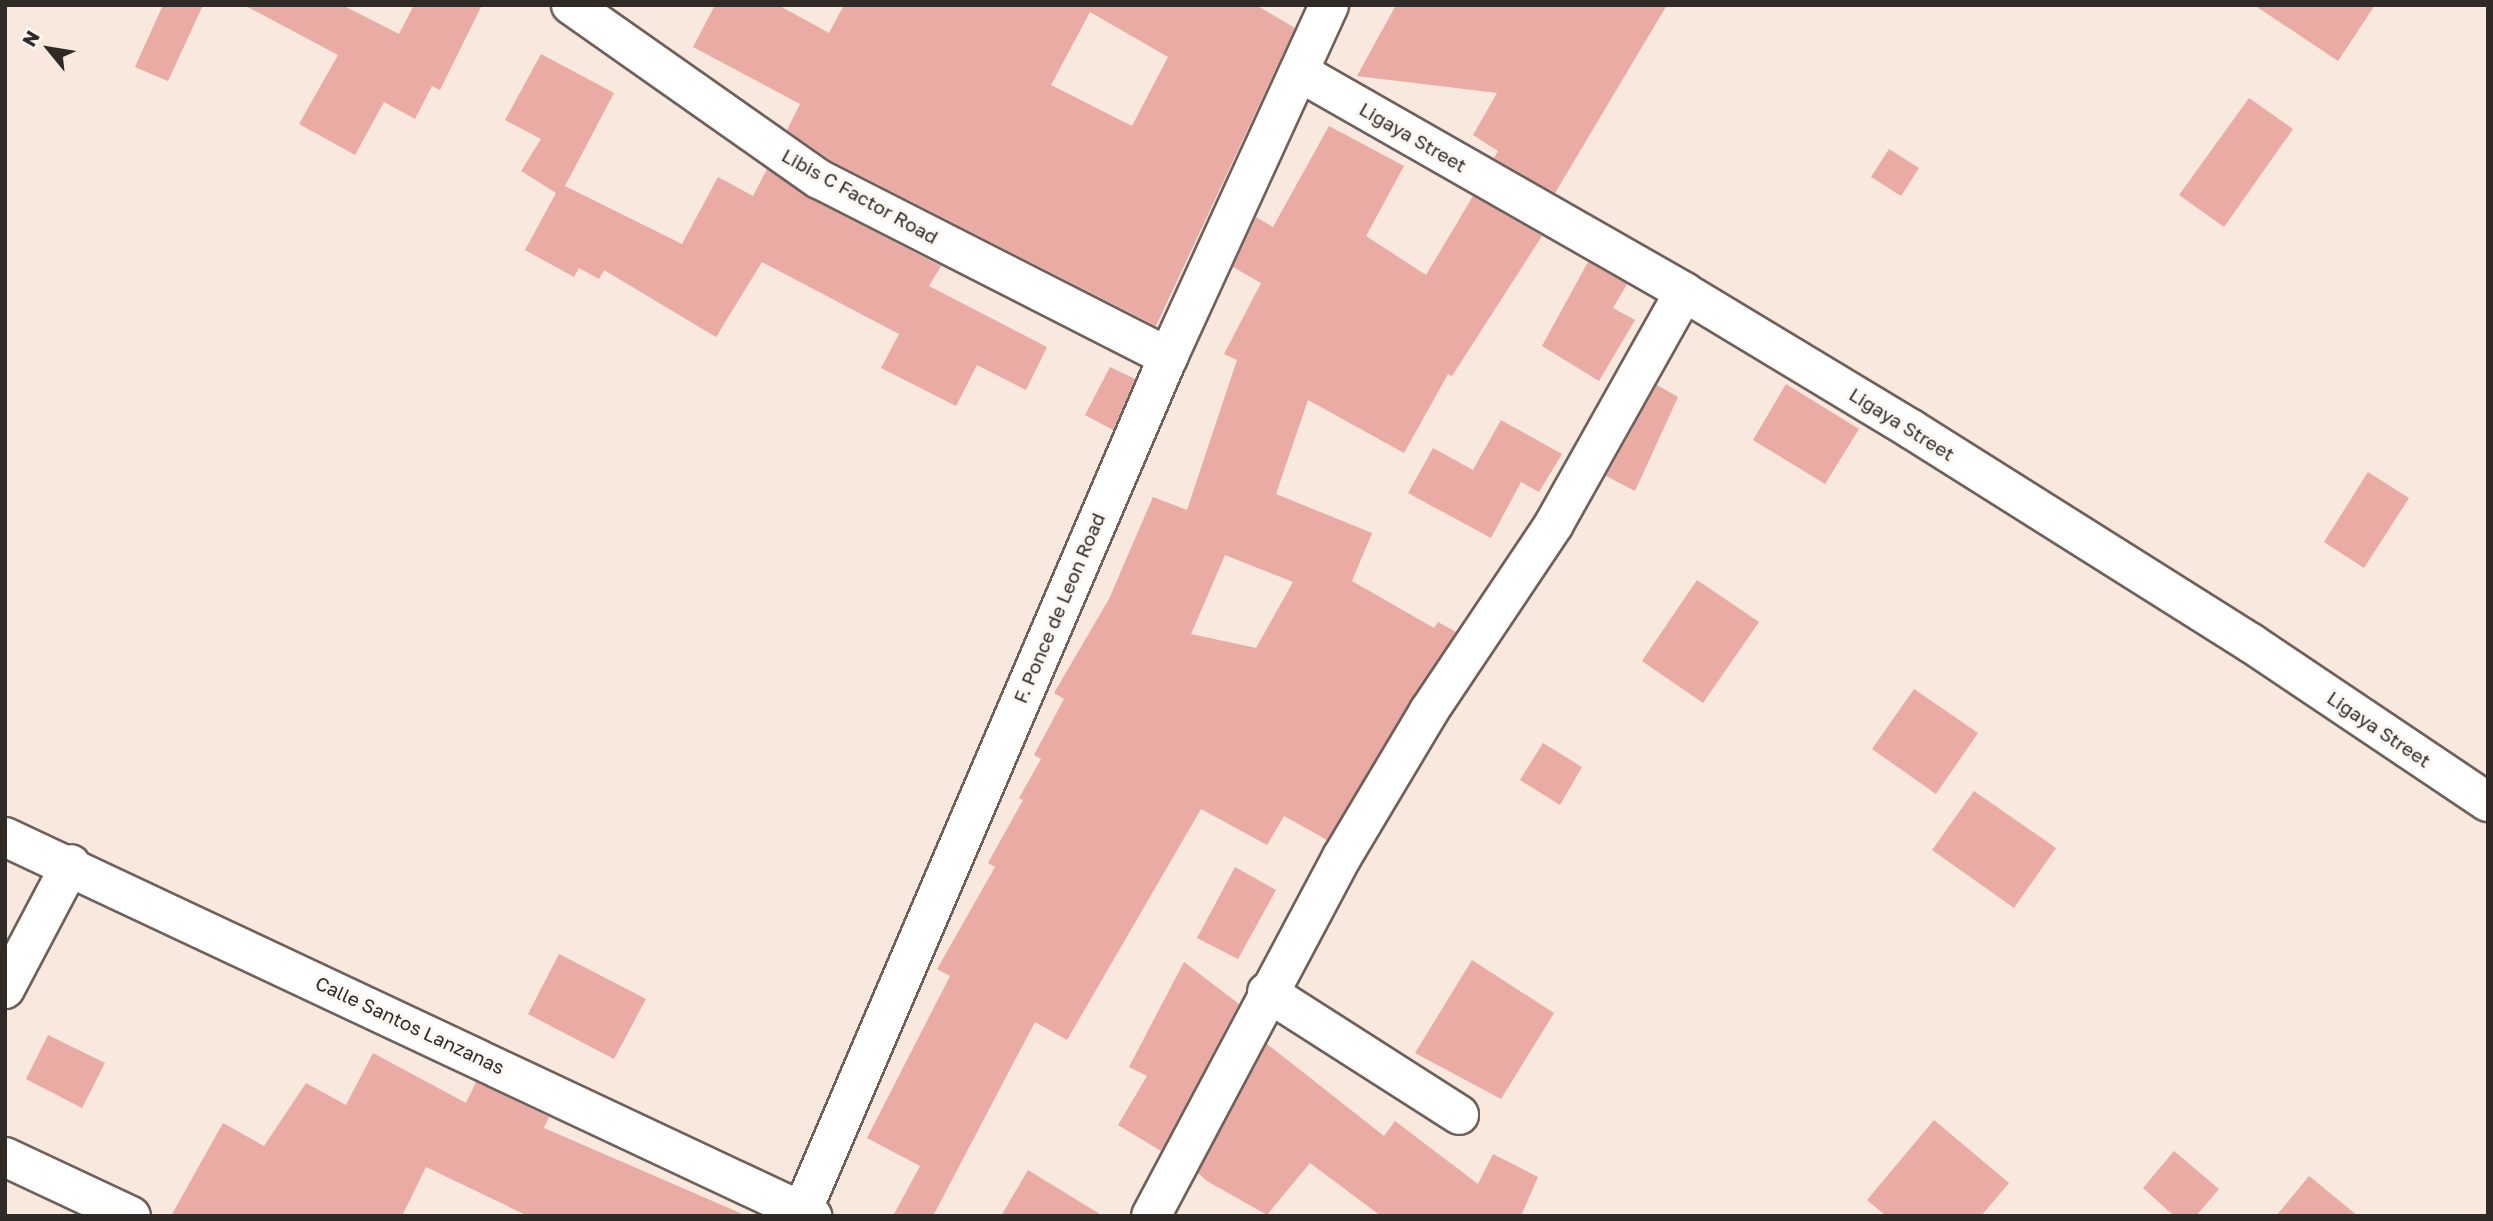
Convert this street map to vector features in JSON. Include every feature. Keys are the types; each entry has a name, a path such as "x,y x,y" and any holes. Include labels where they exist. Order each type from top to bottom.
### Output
{"street":[{"name":"Libis C Factor Road","path":"571,5 819,179 1168,357"},
{"name":"F. Ponce de Leon Road","path":"805,1214 1168,357 1329,5"},
{"name":"Ligaya Street","path":"1299,72 1684,292 2251,643 2488,802"},
{"path":"1151,1216 1267,992 1429,711 1554,524 1684,292"},
{"name":"Calle Santos Lanzanas","path":"5,837 71,864 805,1214"},
{"path":"5,989 71,864"},
{"path":"1267,992 1459,1115"},
{"path":"5,1157 131,1216"}],"building":[{"path":"163,5 203,5 168,81 135,67"},
{"path":"244,5 342,5 399,34 414,5 482,5 440,90 432,86 415,119 384,102 355,155 299,124 338,55"},
{"path":"715,5 778,5 829,33 844,5 1256,5 1295,28 1156,326 830,160 787,130 800,104 693,47","holes":["1090,12 1168,57 1132,126 1051,85"]},
{"path":"1396,5 1667,5 1555,193 1494,158 1498,151 1473,135 1497,93 1357,76"},
{"path":"2254,5 2375,5 2338,61"},
{"path":"541,54 614,93 565,186 682,244 718,177 753,196 767,169 809,198 941,266 929,286 1047,347 1026,390 977,365 956,406 881,368 899,334 762,262 716,337 604,270 599,279 579,268 574,277 525,250 556,193 521,171 541,139 505,120"},
{"path":"2249,98 2293,129 2224,227 2179,195"},
{"path":"1329,126 1404,166 1366,236 1426,275 1473,196 1542,236 1452,376 1448,374 1404,453 1308,400 1276,494 1372,533 1352,581 1434,628 1438,622 1456,632 1327,840 1284,816 1267,845 1201,809 1067,1040 1035,1022 933,1216 893,1216 920,1166 867,1138 950,976 937,969 995,867 988,863 1023,800 1019,798 1041,759 1034,755 1064,699 1054,693 1109,599 1153,497 1187,510 1237,360 1224,354 1261,283 1233,267 1256,217 1273,227","holes":["1225,555 1293,582 1256,648 1191,634"]},
{"path":"1889,149 1919,168 1901,196 1871,177"},
{"path":"1588,262 1627,284 1613,308 1635,320 1599,381 1542,346"},
{"path":"1110,367 1135,379 1113,430 1085,415"},
{"path":"1786,384 1859,429 1825,484 1753,440"},
{"path":"1657,385 1678,397 1635,491 1606,476"},
{"path":"1501,420 1562,454 1539,492 1521,482 1491,538 1408,493 1433,448 1473,470"},
{"path":"2368,472 2409,498 2364,568 2324,542"},
{"path":"1697,580 1759,622 1703,703 1642,661"},
{"path":"1914,689 1978,733 1936,794 1872,749"},
{"path":"1543,743 1582,767 1560,805 1520,780"},
{"path":"1974,791 2056,848 2014,908 1932,850"},
{"path":"1235,867 1276,890 1238,959 1197,938"},
{"path":"559,954 646,999 614,1059 528,1014"},
{"path":"1472,960 1554,1013 1501,1099 1415,1053"},
{"path":"1184,962 1239,1004 1161,1151 1118,1125 1147,1076 1129,1067"},
{"path":"48,1035 105,1063 82,1108 26,1079"},
{"path":"1267,1044 1384,1136 1395,1121 1478,1184 1493,1154 1538,1177 1521,1216 1381,1216 1310,1163 1267,1215 1207,1181 1198,1173"},
{"path":"373,1053 466,1103 476,1082 549,1117 544,1128 747,1216 528,1216 426,1167 402,1216 171,1216 223,1123 264,1146 306,1083 346,1105"},
{"path":"1934,1120 2009,1183 1981,1216 1886,1216 1867,1200"},
{"path":"2174,1151 2219,1189 2196,1216 2174,1216 2143,1188"},
{"path":"1028,1170 1103,1216 1001,1216"},
{"path":"2309,1176 2358,1216 2276,1216"}]}
